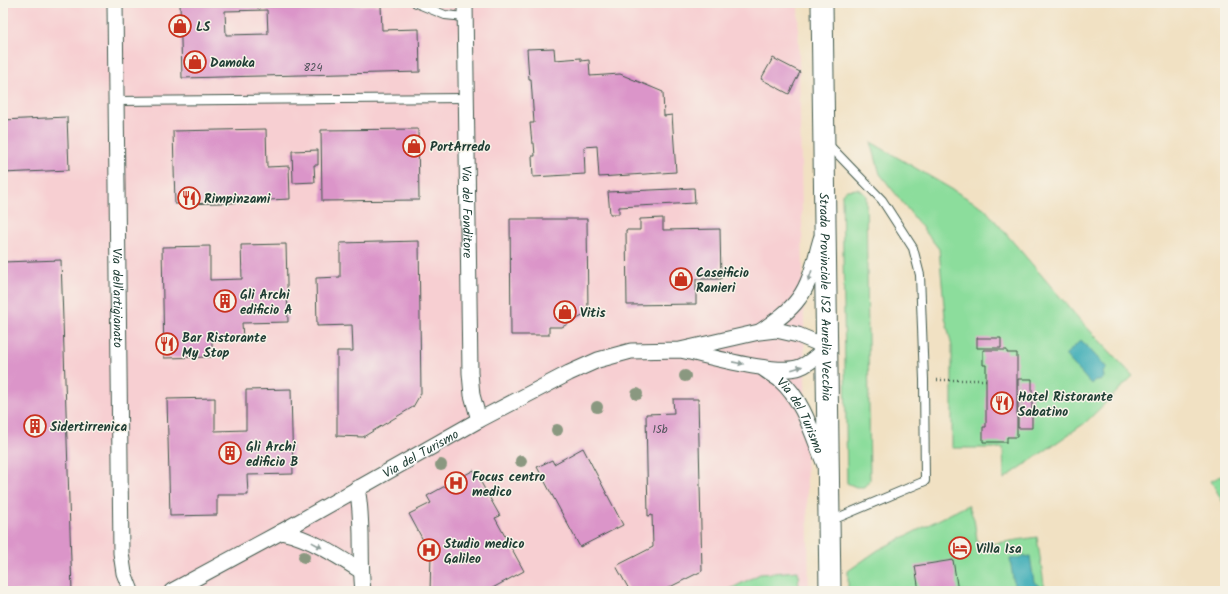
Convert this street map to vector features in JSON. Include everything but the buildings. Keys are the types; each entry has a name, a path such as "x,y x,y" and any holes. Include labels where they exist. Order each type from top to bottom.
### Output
{"main road":[{"name":"Strada Provinciale 152 Aurelia Vecchia","path":"822,3 830,591"}],"street":[{"name":"Via dell'artigianato","path":"115,3 122,553 124,573 131,591"},
{"name":"Via del Fonditore","path":"465,10 470,373 472,395 479,420"},
{"name":"Via del Turismo","path":"759,332 778,319 799,298 808,281 826,225"},
{"name":"Via del Turismo","path":"172,591 281,532 479,420 569,373 598,360 631,351 680,350 759,332 776,330 798,335 827,347 811,361 801,367 789,370 760,367 680,350"},
{"name":"Via del Turismo","path":"760,367 780,380 791,392 801,407 829,474"},
{"path":"357,488 360,511 361,571 363,591"},
{"path":"281,532 296,535 312,542 361,571"}],"lane":[{"path":"416,3 445,15 465,10"},
{"path":"116,101 466,98"},
{"path":"824,140 882,200 913,248 920,275 924,380 925,481 829,521"}],"path":[{"path":"924,380 986,380"}],"shaded area":[{"path":"3,3 798,3 809,591 3,591"}],"green space":[{"path":"871,142 984,208 1079,319 1133,376 1085,423 1004,479 1003,448 952,448 952,347 945,317 939,249 880,174"},
{"path":"858,189 866,195 870,480 864,487 856,487 847,483 842,194 847,190"},
{"path":"1225,474 1225,506 1211,481"},
{"name":"Villa Isa","path":"968,505 974,519 978,546 1037,537 1045,591 848,591 848,571 878,550"},
{"path":"798,571 799,591 726,591 760,574"}],"water":[{"path":"1081,340 1107,368 1103,372 1104,377 1101,381 1095,380 1091,384 1065,355"},
{"path":"1030,556 1034,582 1039,586 1040,591 1015,591 1010,559"}],"place":[{"name":"LS","path":"180,26"},
{"name":"Damoka","path":"195,62"},
{"name":"PortArredo","path":"414,146"},
{"name":"Rimpinzami","path":"189,198"},
{"name":"Caseificio Ranieri","path":"681,279"},
{"name":"Gli Archi edificio A","path":"225,301"},
{"name":"Vitis","path":"565,312"},
{"name":"Bar Ristorante My Stop","path":"167,344"},
{"name":"Hotel Ristorante Sabatino","path":"1002,403"},
{"name":"Sidertirrenica","path":"35,426"},
{"name":"Gli Archi edificio B","path":"230,453"},
{"name":"Focus centro medico","path":"456,483"},
{"name":"Villa Isa","path":"960,548"},
{"name":"Studio medico Galileo","path":"429,550"}]}
